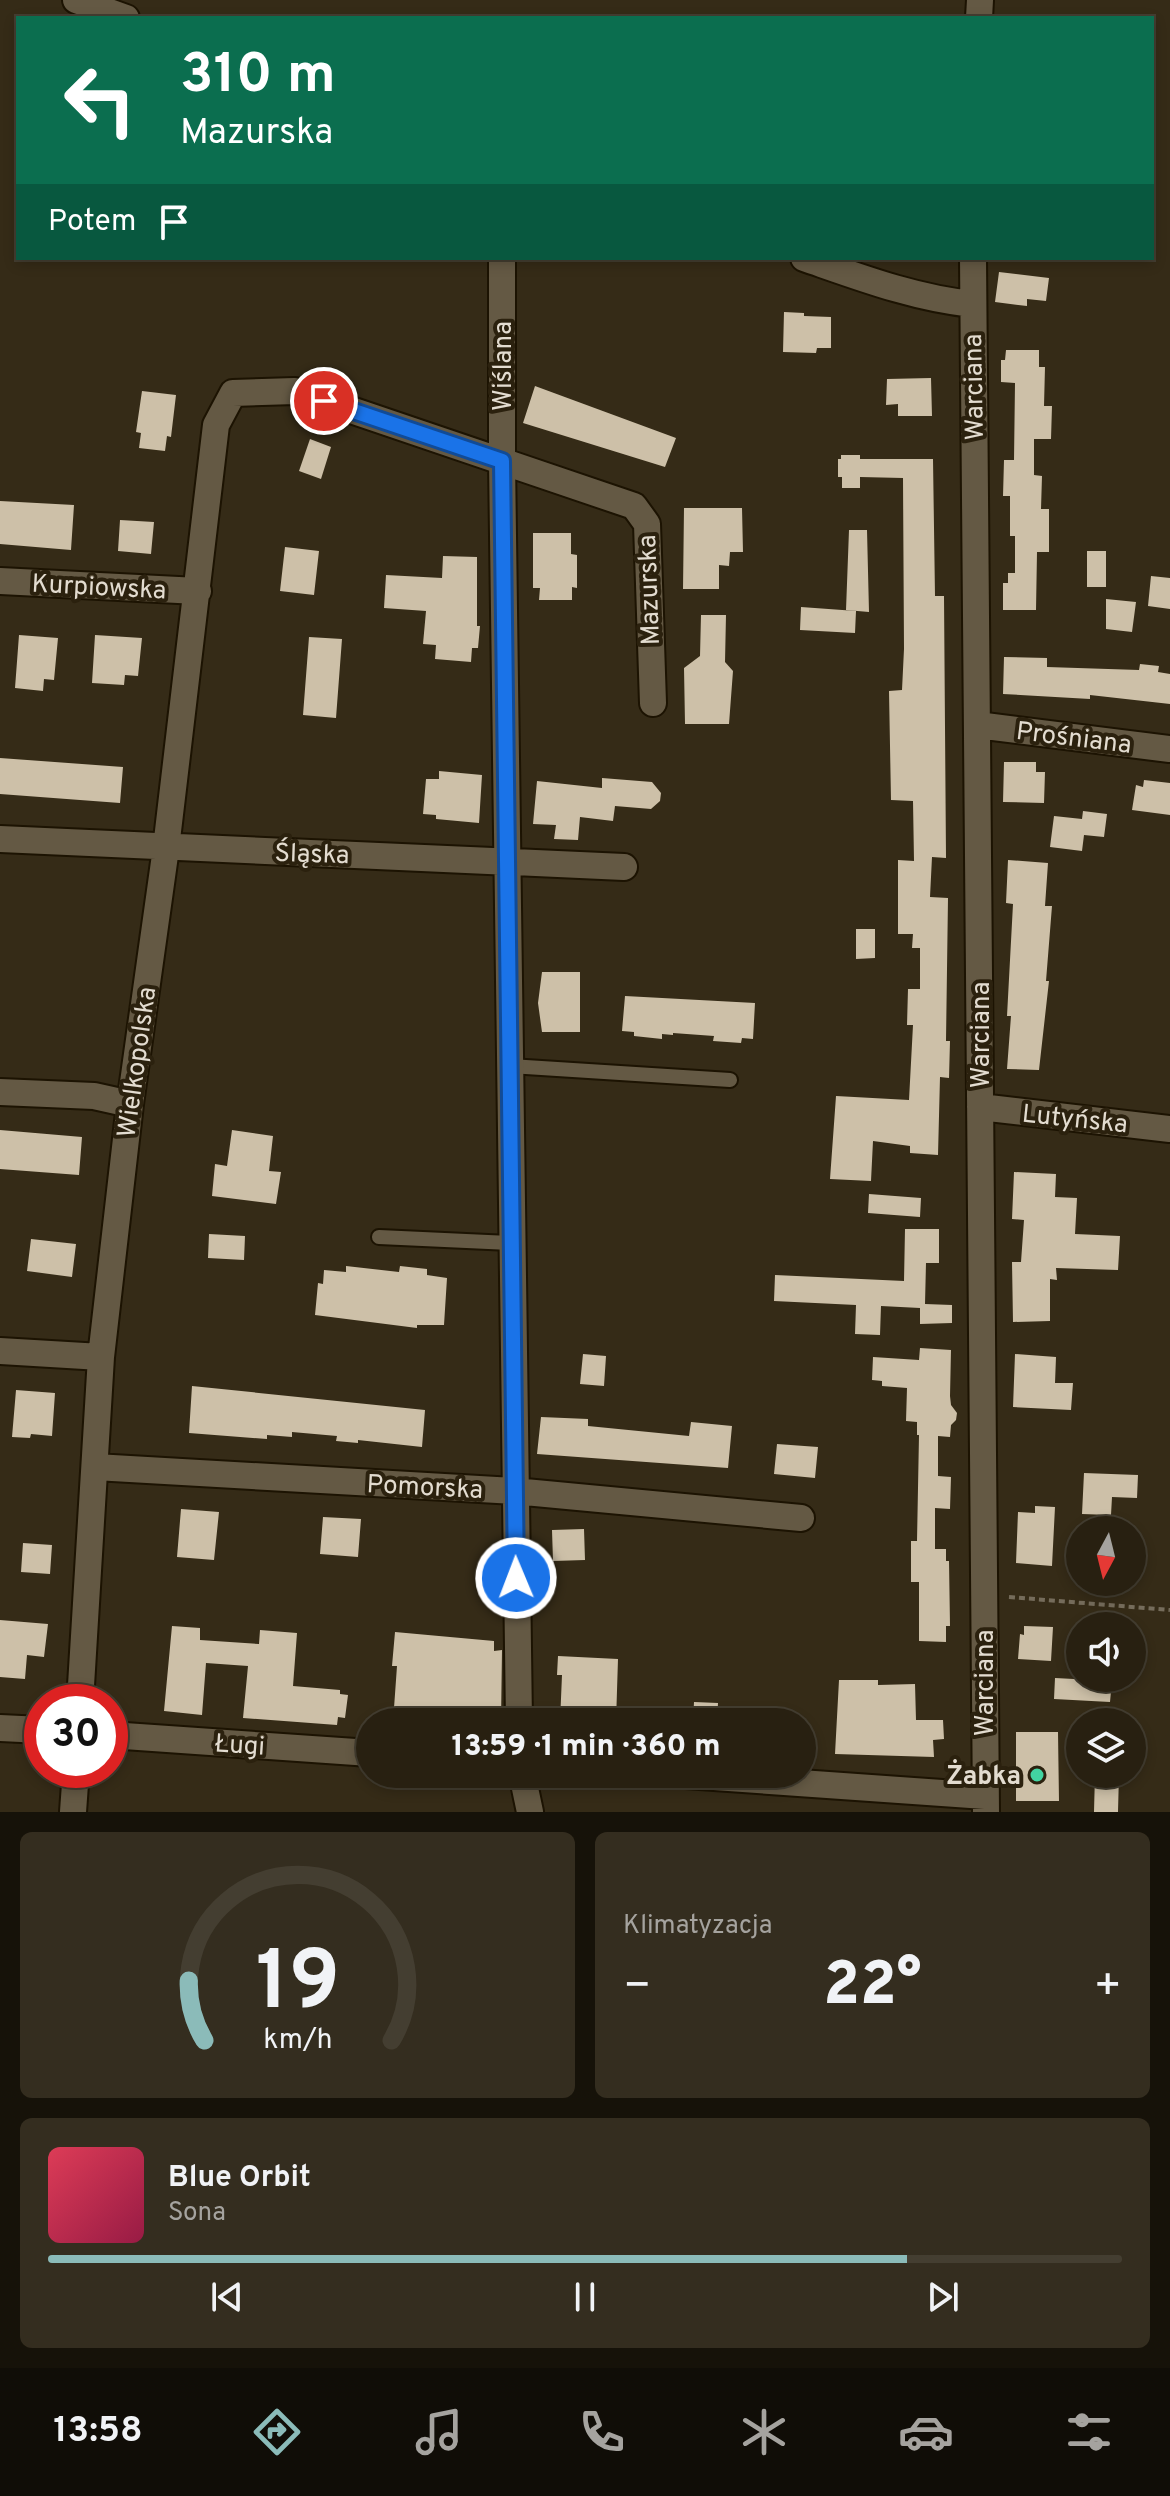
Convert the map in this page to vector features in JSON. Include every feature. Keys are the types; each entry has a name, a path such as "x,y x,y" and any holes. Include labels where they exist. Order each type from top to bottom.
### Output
{"street":[{"path":"76,0 120,16"},
{"name":"Wiślana","path":"502,260 519,1708"},
{"path":"810,260 937,300 972,304"},
{"name":"Warciana","path":"973,260 986,1804"},
{"name":"Mazurska","path":"216,425 233,393 295,391 634,506 647,524 653,703"},
{"name":"Wielkopolska","path":"81,1684 101,1357 130,1104 198,591 216,425"},
{"name":"Kurpiowska","path":"0,581 198,591"},
{"name":"Prośniana","path":"977,725 1170,749"},
{"name":"Śląska","path":"0,839 624,867"},
{"path":"0,1092 94,1096 130,1104"},
{"name":"Lutyńska","path":"980,1107 1170,1129"},
{"path":"0,1351 101,1357"},
{"name":"Pomorska","path":"95,1467 514,1491 801,1518"},
{"path":"0,1728 24,1729"},
{"name":"Ługi","path":"128,1736 356,1752"},
{"path":"73,1812 75,1788"},
{"path":"525,1788 530,1812"},
{"path":"816,1788 986,1804"}],"lane":[{"path":"510,1066 730,1080"},
{"path":"379,1237 512,1243"}],"path":[{"path":"984,1595 1170,1610"}],"building":[{"path":"999,272 1049,278 1046,301 1027,299 1027,306 995,302"},
{"path":"784,312 831,317 831,348 817,348 816,353 783,352"},
{"path":"1006,350 1039,350 1039,367 1045,367 1044,406 1052,406 1051,439 1034,439 1034,475 1042,476 1041,509 1049,509 1049,552 1037,552 1036,610 1003,610 1003,583 1008,583 1008,573 1015,573 1015,536 1010,536 1010,496 1003,496 1004,460 1014,460 1015,383 1001,382 1001,360 1005,360"},
{"path":"931,378 932,416 898,416 898,404 886,405 887,379"},
{"path":"535,386 676,438 665,467 523,423"},
{"path":"142,391 176,395 171,437 167,436 165,451 139,448 141,433 136,432"},
{"path":"310,439 331,447 321,479 299,471"},
{"path":"841,455 860,455 860,459 933,459 935,596 944,596 946,858 932,857 930,897 948,898 946,1041 950,1041 949,1078 940,1077 938,1155 910,1153 910,1146 873,1141 871,1181 830,1179 836,1096 909,1100 913,1025 907,1025 908,989 920,989 920,948 912,948 913,934 898,934 898,860 914,861 913,801 891,800 889,691 902,690 903,478 860,477 860,488 842,488 842,477 838,477 838,459"},
{"path":"0,501 74,505 71,550 0,544"},
{"path":"684,508 742,508 743,552 730,552 729,566 719,565 719,589 683,589"},
{"path":"120,520 154,522 151,554 118,551"},
{"path":"849,530 867,530 869,612 846,610"},
{"path":"533,533 571,533 571,554 577,555 577,588 572,587 572,600 539,600 540,588 533,588"},
{"path":"285,547 319,551 314,595 280,591"},
{"path":"1087,551 1106,551 1106,587 1087,587"},
{"path":"443,556 477,557 477,626 480,626 478,648 472,648 471,662 435,659 436,645 423,644 426,611 384,608 386,575 442,578"},
{"path":"1151,576 1170,578 1170,609 1148,606"},
{"path":"1106,599 1136,602 1132,632 1106,629"},
{"path":"801,607 856,611 855,633 800,630"},
{"path":"701,615 726,615 725,662 733,671 729,724 685,724 684,668 700,656"},
{"path":"19,635 58,638 54,680 44,679 43,691 15,688"},
{"path":"95,635 142,638 138,676 125,675 124,685 92,683"},
{"path":"309,637 342,639 336,718 303,715"},
{"path":"1004,657 1047,658 1047,667 1139,670 1140,664 1159,666 1158,672 1170,674 1170,704 1090,695 1090,699 1003,694"},
{"path":"0,758 123,767 120,803 0,794"},
{"path":"1004,762 1036,762 1036,772 1045,772 1044,803 1003,802"},
{"path":"439,771 482,775 479,823 436,819 436,815 423,814 426,779 439,779"},
{"path":"602,778 652,782 661,793 660,801 651,809 615,806 613,821 580,817 578,840 554,839 556,825 533,824 537,781 602,788"},
{"path":"1144,780 1170,783 1170,815 1132,810 1136,785 1143,787"},
{"path":"1083,811 1107,814 1104,837 1084,835 1082,851 1050,847 1054,816 1082,819"},
{"path":"1008,860 1048,863 1045,906 1052,906 1046,981 1049,981 1039,1070 1007,1069 1013,904 1006,903"},
{"path":"856,929 875,929 875,958 856,959"},
{"path":"542,972 580,972 580,1032 542,1032 538,1003"},
{"path":"625,996 755,1003 753,1039 742,1038 741,1043 713,1041 714,1036 673,1033 662,1034 662,1039 634,1036 634,1032 622,1031"},
{"path":"0,1130 82,1137 79,1175 0,1169"},
{"path":"232,1130 273,1136 269,1171 281,1172 276,1204 212,1196 215,1164 227,1166"},
{"path":"1014,1172 1056,1174 1055,1197 1077,1198 1075,1234 1120,1236 1118,1270 1056,1268 1057,1280 1050,1279 1050,1321 1013,1322 1012,1262 1021,1262 1024,1220 1012,1219"},
{"path":"869,1194 921,1198 920,1217 868,1213"},
{"path":"905,1229 939,1229 939,1263 926,1263 925,1304 952,1305 952,1323 920,1324 920,1308 881,1306 880,1335 855,1334 856,1305 774,1301 775,1275 904,1281"},
{"path":"209,1234 245,1236 244,1260 208,1258"},
{"path":"31,1239 76,1244 72,1277 27,1271"},
{"path":"346,1266 399,1272 400,1266 427,1269 427,1275 447,1278 444,1325 417,1325 417,1328 315,1315 318,1283 323,1284 324,1270 346,1272"},
{"path":"920,1348 951,1350 950,1396 951,1405 957,1413 950,1437 938,1436 938,1476 951,1477 950,1509 935,1508 935,1549 946,1549 946,1561 949,1561 950,1626 946,1626 946,1642 919,1641 919,1582 911,1582 911,1541 917,1541 917,1422 906,1421 907,1388 882,1386 882,1381 872,1380 873,1357 919,1360"},
{"path":"583,1354 606,1356 604,1386 580,1384"},
{"path":"1015,1354 1056,1357 1055,1383 1073,1383 1071,1410 1013,1407"},
{"path":"192,1386 425,1410 422,1447 358,1440 358,1443 336,1441 337,1436 292,1432 292,1437 267,1435 267,1439 189,1433"},
{"path":"16,1390 55,1393 52,1436 31,1434 30,1438 12,1437"},
{"path":"541,1417 588,1419 588,1426 689,1436 691,1422 732,1426 728,1468 537,1454"},
{"path":"777,1444 818,1447 815,1478 774,1474"},
{"path":"1084,1473 1138,1475 1137,1498 1112,1497 1111,1515 1082,1514"},
{"path":"1035,1506 1055,1507 1052,1566 1016,1563 1018,1512 1035,1513"},
{"path":"181,1509 219,1512 214,1560 177,1557"},
{"path":"323,1517 361,1519 358,1557 320,1554"},
{"path":"584,1529 585,1560 553,1561 552,1530"},
{"path":"23,1543 52,1545 50,1574 21,1572"},
{"path":"0,1620 48,1624 44,1657 27,1655 25,1679 0,1677"},
{"path":"172,1626 200,1628 200,1640 259,1644 260,1630 297,1633 293,1686 340,1690 340,1694 348,1695 345,1718 338,1717 337,1725 243,1718 248,1666 206,1663 202,1715 164,1711"},
{"path":"1024,1626 1053,1627 1051,1661 1018,1659 1020,1634 1024,1635"},
{"path":"395,1632 494,1641 494,1651 502,1650 501,1708 394,1708 397,1666 392,1666"},
{"path":"558,1656 618,1659 616,1708 561,1708 562,1675 557,1675"},
{"path":"1055,1678 1066,1679 1066,1692 1111,1692 1110,1702 1054,1699"},
{"path":"839,1680 878,1680 878,1685 915,1684 916,1720 943,1720 944,1739 933,1740 934,1757 835,1754"},
{"path":"694,1702 718,1703 718,1708 694,1708"},
{"path":"1016,1732 1058,1732 1059,1801 1016,1801"},
{"path":"1095,1788 1119,1788 1118,1812 1094,1812"}],"place":[{"name":"Żabka","path":"1037,1775"}],"route":[{"path":"324,401 502,461 516,1578"}]}
